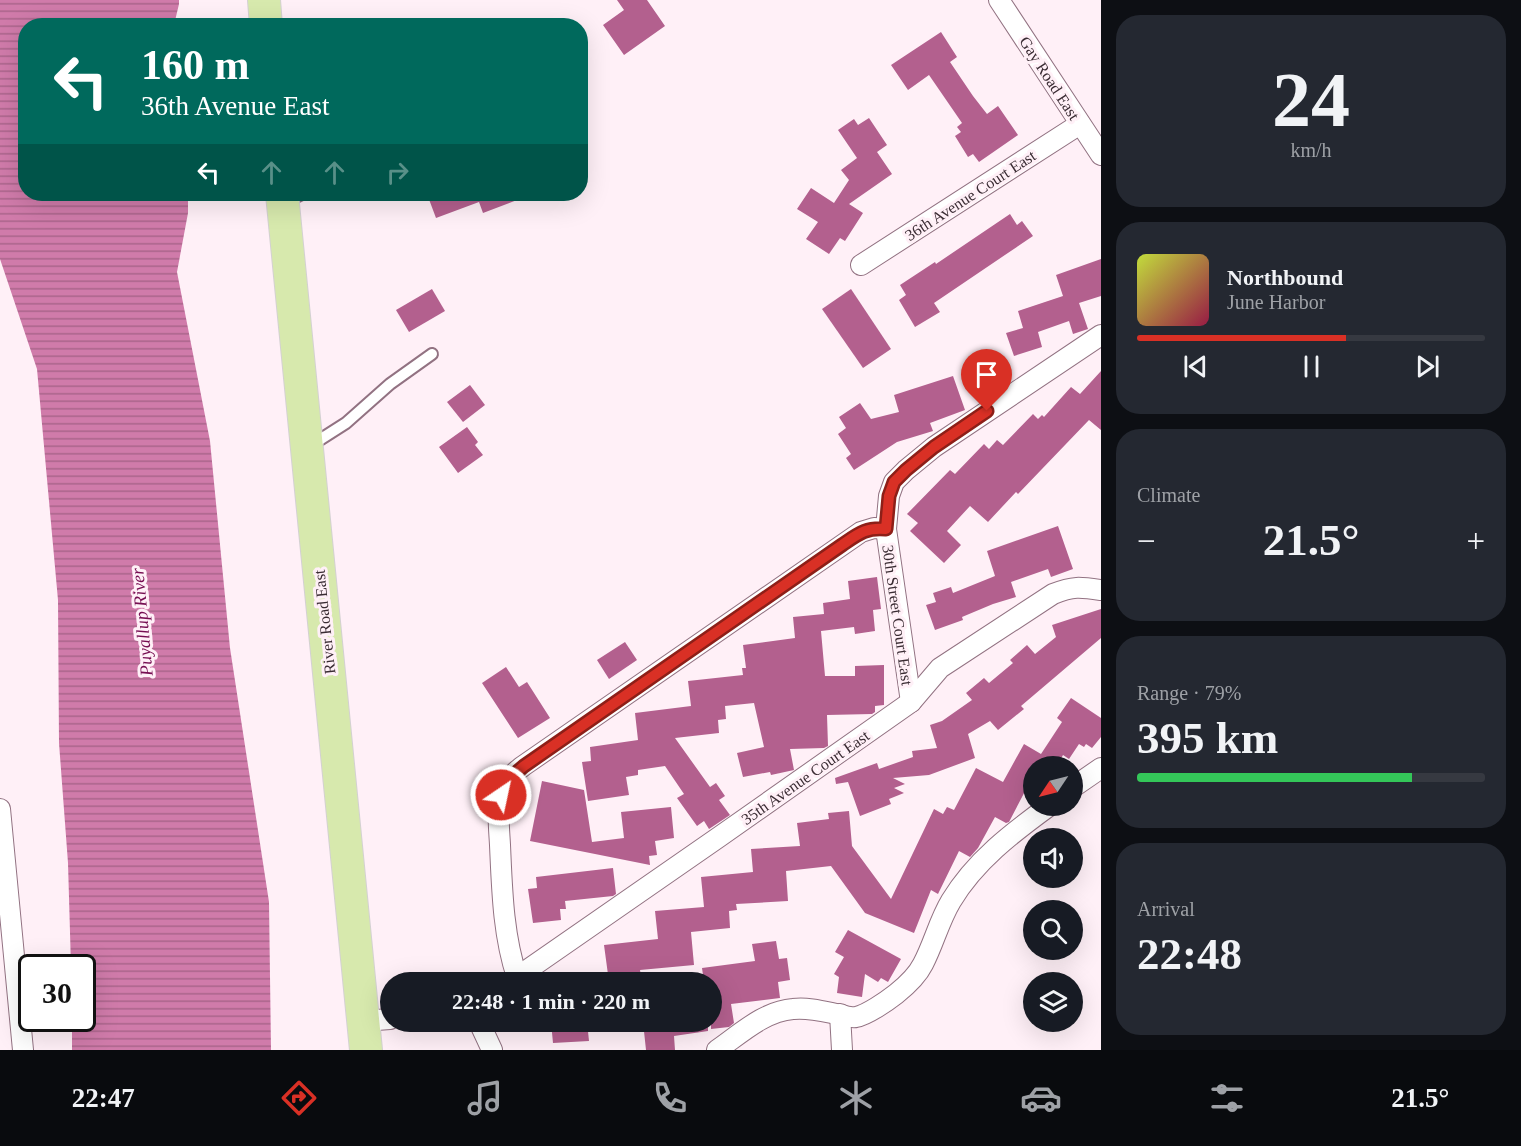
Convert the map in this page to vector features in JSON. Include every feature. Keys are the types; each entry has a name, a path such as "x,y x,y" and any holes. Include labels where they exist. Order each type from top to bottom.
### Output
{"main road":[{"path":"264,0 265,18"},
{"name":"River Road East","path":"289,201 307,448 373,1030"}],"street":[{"name":"Gay Road East","path":"999,0 1101,155"},
{"name":"36th Avenue Court East","path":"861,265 1080,124"},
{"name":"30th Street Court East","path":"911,702 886,529 889,496 894,482 934,447 1101,335"},
{"path":"513,972 503,903 499,810 504,783 524,766 851,538 874,528 886,529"},
{"name":"35th Avenue Court East","path":"524,972 911,702 940,668 1053,594 1081,587 1101,591"},
{"path":"1083,780 1101,768"},
{"path":"0,809 23,1050"},
{"path":"717,1050 775,1013 805,1008 855,1017 894,996 923,966 941,918 952,898 976,867 1011,834 1035,816"},
{"path":"840,1014 842,1050"},
{"path":"484,1032 492,1050"}],"lane":[{"path":"307,448 346,423 390,384 432,354"}],"water":[{"name":"Puyallup River","path":"0,0 179,0 176,18 18,18 18,201 188,201 188,213 177,272 210,441 230,648 269,902 271,1050 72,1050 72,1032 96,1032 96,954 71,954 68,863 59,743 58,600 37,369 0,259"}],"building":[{"path":"617,0 647,0 665,26 624,55 603,25 624,10"},
{"path":"941,32 957,57 950,62 973,96 987,114 998,106 1018,135 979,162 973,154 968,157 955,136 961,132 957,127 962,123 929,75 908,90 891,65"},
{"path":"869,118 887,145 877,152 892,174 849,204 863,213 845,241 840,238 829,254 806,239 818,222 797,209 811,188 834,203 849,180 841,170 857,158 838,130 854,119 858,125"},
{"path":"430,201 514,201 483,213 479,202 436,218"},
{"path":"1010,214 1017,225 1022,221 1033,236 934,303 940,312 915,327 899,300 906,295 900,285 935,262 936,264"},
{"path":"1101,259 1101,296 1079,303 1088,329 1073,334 1069,321 1038,332 1042,347 1014,356 1006,333 1023,328 1018,311 1063,296 1056,275"},
{"path":"432,289 445,311 409,332 396,310"},
{"path":"851,289 891,349 863,368 822,309"},
{"path":"1101,371 1101,430 1089,420 988,522 970,506 947,531 961,545 944,563 910,531 918,523 907,514 950,470 955,474 984,444 989,449 997,440 1003,445 1033,414 1038,419 1042,415 1044,417 1071,387 1080,394"},
{"path":"953,376 965,410 930,423 933,431 897,442 854,470 846,458 851,454 838,434 846,428 839,417 860,403 871,419 899,412 894,395"},
{"path":"470,385 485,405 463,422 447,402"},
{"path":"467,427 478,442 475,445 483,455 458,473 439,447"},
{"path":"1058,526 1073,569 1051,577 1048,569 1011,582 1016,597 993,604 962,617 963,620 935,630 926,605 936,602 933,593 951,587 953,593 995,576 987,551"},
{"path":"877,577 881,609 873,610 875,631 855,634 854,627 821,631 825,676 855,676 855,666 884,665 884,705 875,706 875,712 872,714 827,715 828,746 790,749 794,770 771,775 770,772 743,777 737,753 764,747 754,703 725,706 726,719 718,720 719,733 675,738 710,787 716,783 725,796 719,800 730,815 709,829 704,821 697,826 677,798 684,794 665,766 638,770 638,775 626,777 629,795 588,801 582,762 591,761 590,747 638,740 635,713 691,706 688,681 743,675 742,668 746,668 743,645 795,638 793,617 824,614 823,603 850,599 848,581"},
{"path":"1101,609 1101,638 1021,706 1024,709 998,730 990,721 968,734 975,758 929,775 893,778 905,784 894,788 904,793 889,799 891,804 860,816 848,782 836,784 835,778 877,763 879,769 913,757 912,751 937,748 930,725 942,721 972,700 966,693 984,678 989,683 1013,663 1010,660 1027,645 1035,654 1056,637 1052,625"},
{"path":"625,642 637,660 609,679 597,660"},
{"path":"506,667 519,687 527,682 550,718 518,738 482,683"},
{"path":"1071,698 1101,718 1101,737 1092,748 1086,744 1084,747 1079,744 1071,756 1023,756 1023,795 1009,822 1006,823 995,817 978,848 970,857 959,851 938,894 931,890 914,933 865,913 831,866 786,871 788,901 736,904 737,910 729,911 730,928 691,932 694,965 640,970 640,972 608,972 604,945 658,939 655,911 704,907 701,877 753,872 751,849 800,846 797,823 829,819 828,813 849,811 852,846 891,899 934,809 943,814 947,807 954,810 976,768 1003,782 1024,744 1041,754 1062,722 1057,718"},
{"path":"542,781 584,790 592,842 624,838 621,812 671,807 674,838 655,841 657,855 649,856 650,865 530,841"},
{"path":"613,868 616,894 565,901 566,909 560,909 561,920 533,923 528,889 537,888 536,877"},
{"path":"848,930 901,959 888,982 881,978 878,982 865,974 862,997 837,993 839,977 834,974 844,957 835,952"},
{"path":"776,941 779,959 787,958 790,980 778,982 780,998 731,1004 734,1023 729,1027 722,1028 722,972 703,972 702,968 755,961 752,944"},
{"path":"552,1032 588,1032 589,1041 553,1043"},
{"path":"644,1032 701,1032 674,1036 675,1050 646,1050"}],"route":[{"path":"501,795 504,783 513,774 842,545 861,532 874,528 886,529 889,496 894,482 934,447 987,411"}]}
